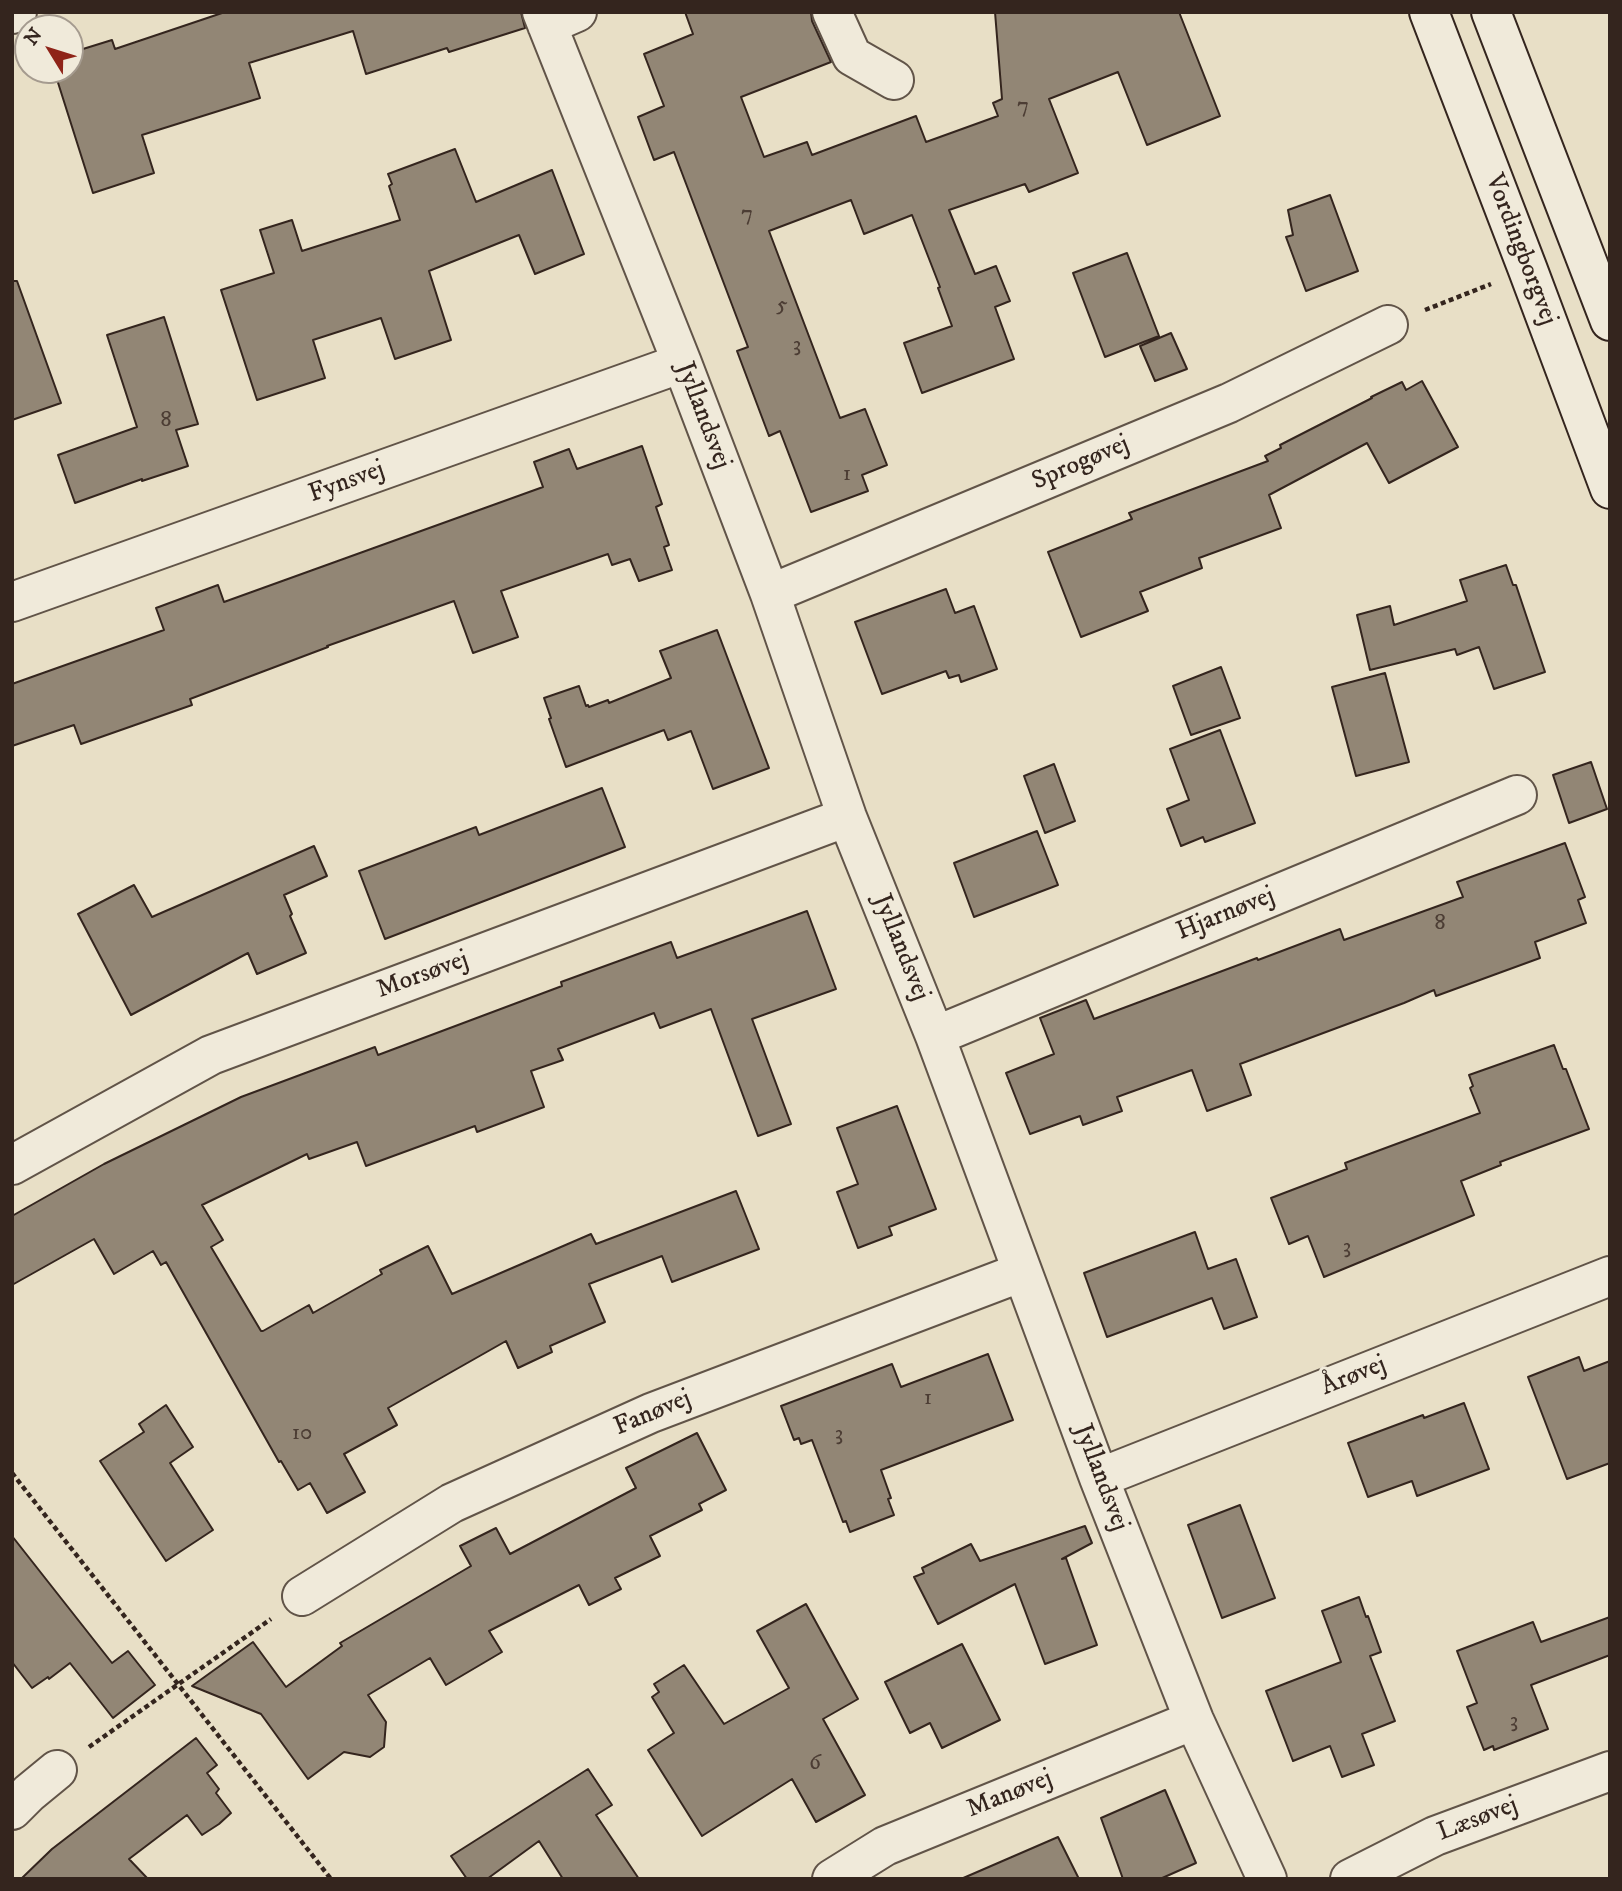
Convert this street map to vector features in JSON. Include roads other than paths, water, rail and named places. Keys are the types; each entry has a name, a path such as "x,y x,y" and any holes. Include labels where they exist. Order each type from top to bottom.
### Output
{"street":[{"path":"832,12 852,56 894,80"},
{"name":"Vordingborgvej","path":"1429,12 1610,489"},
{"path":"1491,12 1610,321"},
{"name":"Jyllandsvej","path":"555,16 770,594 848,817 935,1036 1099,1478 1194,1720 1267,1879"},
{"name":"Sprogøvej","path":"770,594 1229,403 1388,325"},
{"name":"Fynsvej","path":"12,602 682,363"},
{"name":"Hjarnøvej","path":"935,1036 1517,795"},
{"name":"Morsøvej","path":"12,1165 211,1055 848,817"},
{"name":"Fanøvej","path":"302,1597 452,1503 651,1413 1022,1272"},
{"name":"Årøvej","path":"1099,1478 1610,1276"},
{"name":"Manøvej","path":"832,1879 885,1846 1194,1720"},
{"path":"12,1810 57,1770"},
{"name":"Læsøvej","path":"1350,1879 1435,1836 1610,1771"}]}
